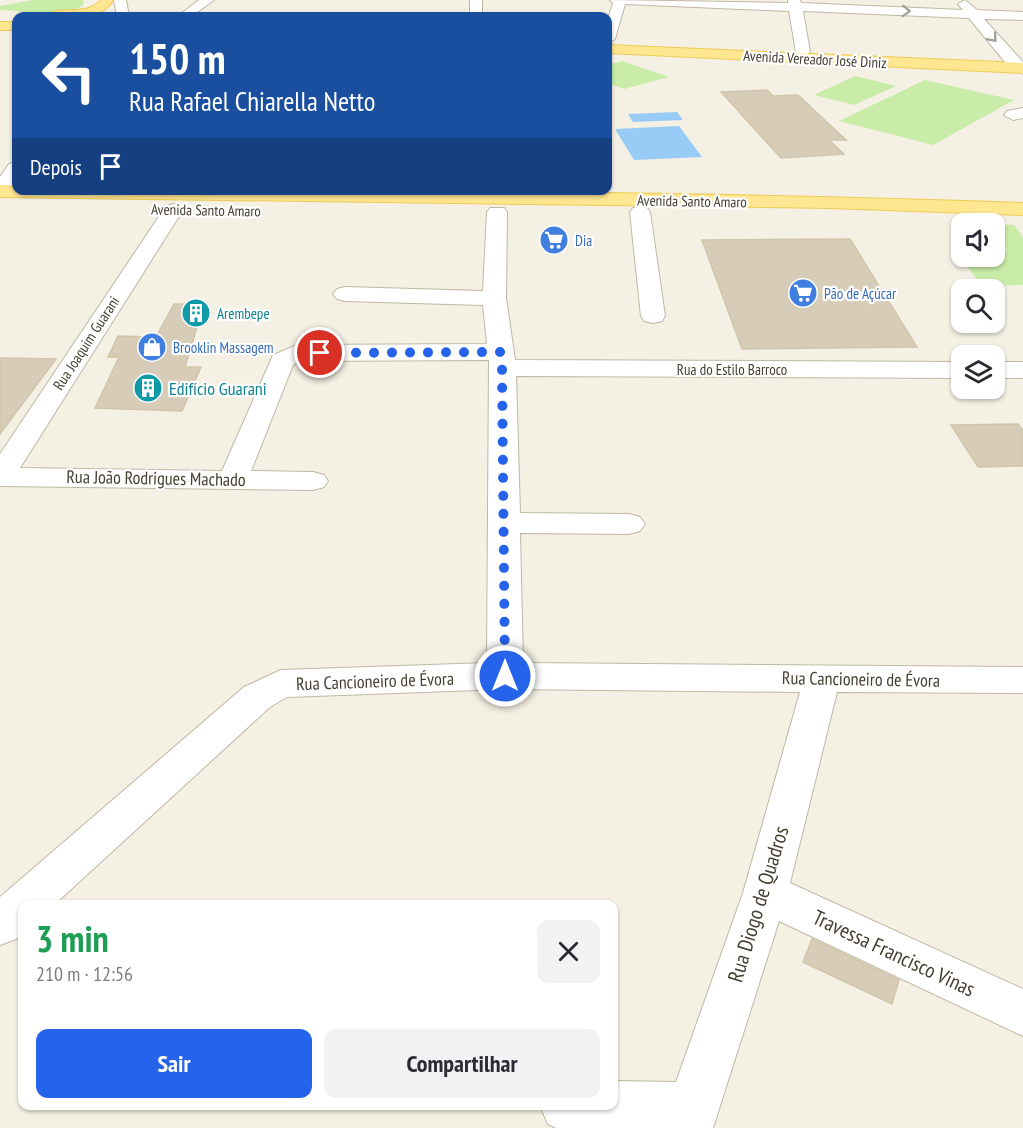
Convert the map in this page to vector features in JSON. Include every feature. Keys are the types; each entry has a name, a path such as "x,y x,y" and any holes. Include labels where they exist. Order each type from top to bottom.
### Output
{"main road":[{"path":"91,12 105,5 106,0"},
{"name":"Avenida Vereador José Diniz","path":"612,44 803,52 1021,66"},
{"name":"Avenida Vereador José Diniz","path":"612,50 1021,66"},
{"name":"Avenida Santo Amaro","path":"395,195 831,202 1023,209"},
{"name":"Avenida Santo Amaro","path":"0,206 173,210 867,213 1023,220"}],"street":[{"path":"190,12 208,0"},
{"path":"612,25 619,0 795,4 1023,16"},
{"path":"962,0 972,14 1021,66"},
{"path":"795,4 803,52"},
{"path":"0,191 12,174"},
{"name":"Rua Joaquim Guarani","path":"0,477 173,210"},
{"path":"497,212 494,298 501,360 505,676"},
{"path":"640,212 653,316"},
{"path":"345,294 494,298"},
{"name":"Rua do Estilo Barroco","path":"233,479 282,360 287,355 297,353 951,370"},
{"path":"1005,370 1023,370"},
{"name":"Rua João Rodrigues Machado","path":"0,477 313,481"},
{"path":"504,523 629,524"},
{"name":"Rua Cancioneiro de Évora","path":"29,900 257,697 281,684 505,676 1023,680"},
{"name":"Rua Diogo de Quadros","path":"689,1118 765,893 822,679"},
{"name":"Travessa Francisco Vinas","path":"765,893 1023,1012"},
{"name":"Rua Cancioneiro de Évora","path":"0,926 18,910"},
{"path":"607,1110 689,1118"}],"green space":[{"path":"33,0 83,0 84,4 68,11 56,12 0,10 0,6"},
{"path":"622,61 669,77 624,89 612,84 612,64"},
{"path":"855,76 896,86 854,105 814,95"},
{"path":"925,80 1014,100 933,145 839,121"},
{"path":"1005,225 1014,225 1023,237 1023,285 1005,285 1005,279 977,279 968,267 1005,267 1007,248 1005,247"}],"water":[{"path":"677,112 683,120 633,122 628,114"},
{"path":"679,126 702,157 634,160 615,129"}],"building":[{"path":"767,90 773,96 798,95 846,140 829,140 844,154 781,158 721,92"},
{"name":"Pão de Açúcar","path":"850,239 917,347 742,349 702,240"},
{"path":"174,304 204,304 185,367 201,367 182,411 95,408 119,357 108,357 118,336 156,337"},
{"path":"0,358 56,359 0,434"},
{"path":"1018,424 1023,431 1023,466 978,467 951,425"},
{"path":"812,939 899,980 892,1004 803,962"}],"place":[{"name":"Dia","path":"554,240"},
{"name":"Pão de Açúcar","path":"803,293"},
{"name":"Arembepe","path":"196,313"},
{"name":"Brooklin Massagem","path":"152,347"},
{"name":"Edifício Guarani","path":"148,388"}],"route":[{"path":"320,353 500,352 505,676"}]}
